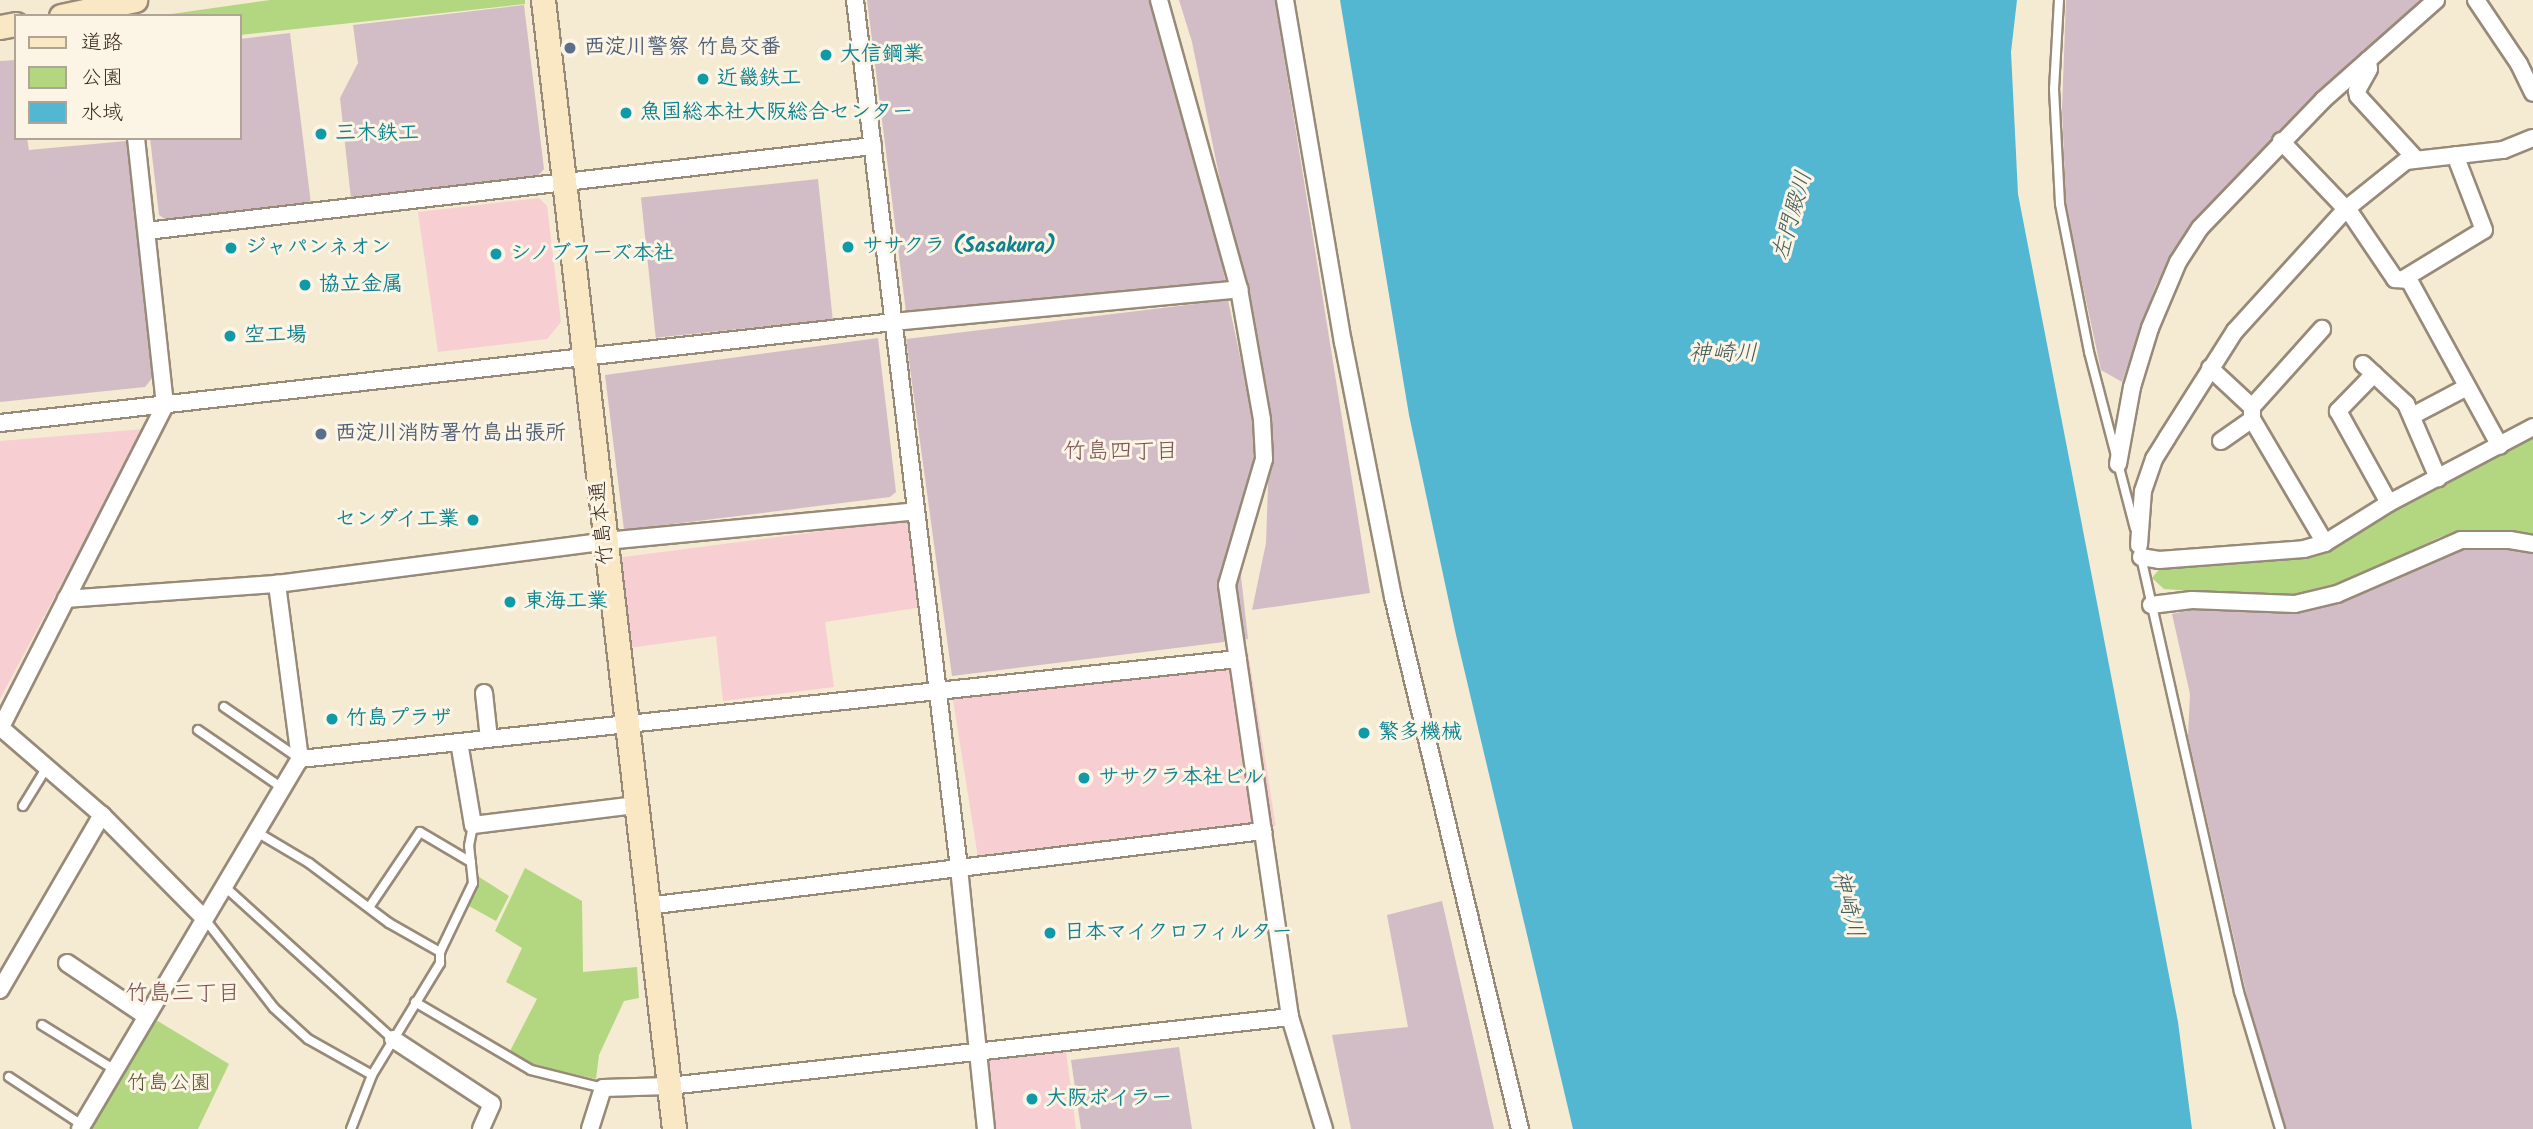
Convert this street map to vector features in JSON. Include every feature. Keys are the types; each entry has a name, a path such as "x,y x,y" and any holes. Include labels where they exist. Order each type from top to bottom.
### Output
{"street":[{"name":"竹島本通","path":"542,0 674,1129"},
{"path":"855,0 959,868 986,1129"},
{"path":"1159,0 1239,289 1262,420 1264,458 1227,585 1290,1017 1324,1129"},
{"path":"1285,0 1343,342 1393,597 1520,1129"},
{"path":"2118,464 2132,387 2150,328 2178,262 2200,228 2281,141 2436,0"},
{"path":"2476,0 2519,64 2533,93"},
{"path":"72,14 123,5"},
{"path":"2367,60 2369,69 2357,91 2358,96 2415,158"},
{"path":"2533,138 2503,150 2406,161 2347,208 2274,285 2235,331 2154,459 2143,491 2140,551 2172,559 2304,549 2325,543 2389,503 2533,427"},
{"path":"135,140 165,405 0,728 102,815 204,918"},
{"path":"2281,141 2347,208 2395,279 2405,278 2484,230 2455,155"},
{"path":"147,231 873,146"},
{"path":"2405,278 2500,446"},
{"path":"0,423 893,322 1239,289"},
{"path":"2221,441 2252,413 2322,329"},
{"path":"2210,368 2252,413 2325,543"},
{"path":"2389,503 2338,411 2368,369 2406,404 2438,478"},
{"path":"2412,416 2467,387"},
{"path":"66,599 277,584 606,541 916,511"},
{"path":"2151,606 2192,600 2295,604 2337,594 2461,540 2510,540 2533,544"},
{"path":"81,1127 300,759 277,584"},
{"path":"300,759 1238,659"},
{"path":"484,693 489,739"},
{"path":"459,742 473,825 635,805"},
{"path":"0,990 102,815"},
{"path":"647,906 1263,831"},
{"path":"67,963 146,1016"},
{"path":"590,1129 603,1088 669,1086 1290,1017"},
{"path":"393,1039 492,1104 481,1129"}],"lane":[{"path":"2059,0 2054,89 2060,204 2089,352 2140,551 2239,992 2280,1129"},
{"path":"224,707 300,759"},
{"path":"198,730 281,787"},
{"path":"23,806 47,767"},
{"path":"351,1129 372,1075 440,963 440,952 473,883 469,846 473,825"},
{"path":"255,831 309,863 370,906 389,923 440,952"},
{"path":"370,906 420,832 471,862"},
{"path":"223,886 393,1039"},
{"path":"204,918 274,1007 308,1039 372,1075"},
{"path":"415,1002 531,1070 603,1088"},
{"path":"42,1025 115,1070"},
{"path":"9,1077 81,1127"}],"shaded area":[{"path":"867,0 1159,0 1187,102 1226,284 907,320"},
{"path":"1179,0 1275,0 1370,593 1252,610 1266,543 1270,427 1192,42"},
{"path":"2066,0 2426,0 2352,63 2269,143 2207,208 2171,258 2156,285 2122,382 2101,370 2066,208 2062,108"},
{"path":"524,5 544,169 537,177 456,189 351,199 340,98 358,63 353,25"},
{"path":"290,33 311,204 166,220 159,215 150,140 242,140 242,39"},
{"path":"14,60 14,140 27,140 29,150 126,141 154,376 145,387 0,402 0,61"},
{"path":"818,179 833,319 656,338 641,198"},
{"path":"539,198 547,206 561,322 547,339 438,352 418,212"},
{"path":"1228,300 1256,431 1241,576 1248,639 952,676 906,339"},
{"path":"878,338 896,492 890,497 624,530 605,375"},
{"path":"144,429 0,699 0,441"},
{"path":"907,520 923,607 825,622 834,687 723,701 716,636 629,648 616,558"},
{"path":"2502,548 2533,554 2533,1129 2286,1129 2254,1027 2188,736 2190,694 2172,614 2201,608 2282,613 2338,603 2460,549"},
{"path":"1248,651 1276,826 980,873 953,698"},
{"path":"1442,901 1494,1129 1351,1129 1332,1035 1408,1027 1387,915"},
{"path":"1179,1047 1192,1129 1081,1129 1071,1060"},
{"name":"大阪ボイラー","path":"1066,1051 1076,1129 992,1129 984,1058"}],"green space":[{"path":"270,0 525,0 525,4 242,35 242,14 171,14"},
{"path":"2533,436 2533,535 2489,530 2461,531 2440,537 2340,584 2300,595 2263,596 2164,589 2152,578 2161,567 2282,557 2388,510"},
{"path":"525,868 582,901 583,972 637,967 639,998 624,1001 599,1055 596,1079 532,1065 509,1053 537,999 506,982 522,948 495,931"},
{"path":"476,875 509,896 496,921 467,905 477,884"},
{"name":"竹島公園","path":"156,1020 229,1064 198,1129 90,1129"}],"water":[{"name":"神崎川","path":"1340,0 2017,0 2011,52 2018,194 2178,1022 2192,1129 1573,1129 1456,635 1409,415"}],"place":[{"name":"西淀川警察 竹島交番","path":"570,48"},
{"name":"大信鋼業","path":"826,55"},
{"name":"近畿鉄工","path":"703,79"},
{"name":"魚国総本社大阪総合センター","path":"626,113"},
{"name":"三木鉄工","path":"321,134"},
{"name":"ササクラ (Sasakura)","path":"848,247"},
{"name":"ジャパンネオン","path":"231,248"},
{"name":"シノブフーズ本社","path":"496,254"},
{"name":"協立金属","path":"305,285"},
{"name":"空工場","path":"230,336"},
{"name":"西淀川消防署竹島出張所","path":"321,434"},
{"name":"センダイ工業","path":"473,520"},
{"name":"東海工業","path":"510,602"},
{"name":"竹島プラザ","path":"332,719"},
{"name":"繁多機械","path":"1364,733"},
{"name":"ササクラ本社ビル","path":"1084,778"},
{"name":"日本マイクロフィルター","path":"1050,933"},
{"name":"大阪ボイラー","path":"1032,1099"}],"district":[{"name":"竹島四丁目","path":"1121,452"},
{"name":"竹島三丁目","path":"183,994"}],"water label":[{"name":"左門殿川","path":"1793,216"}]}
